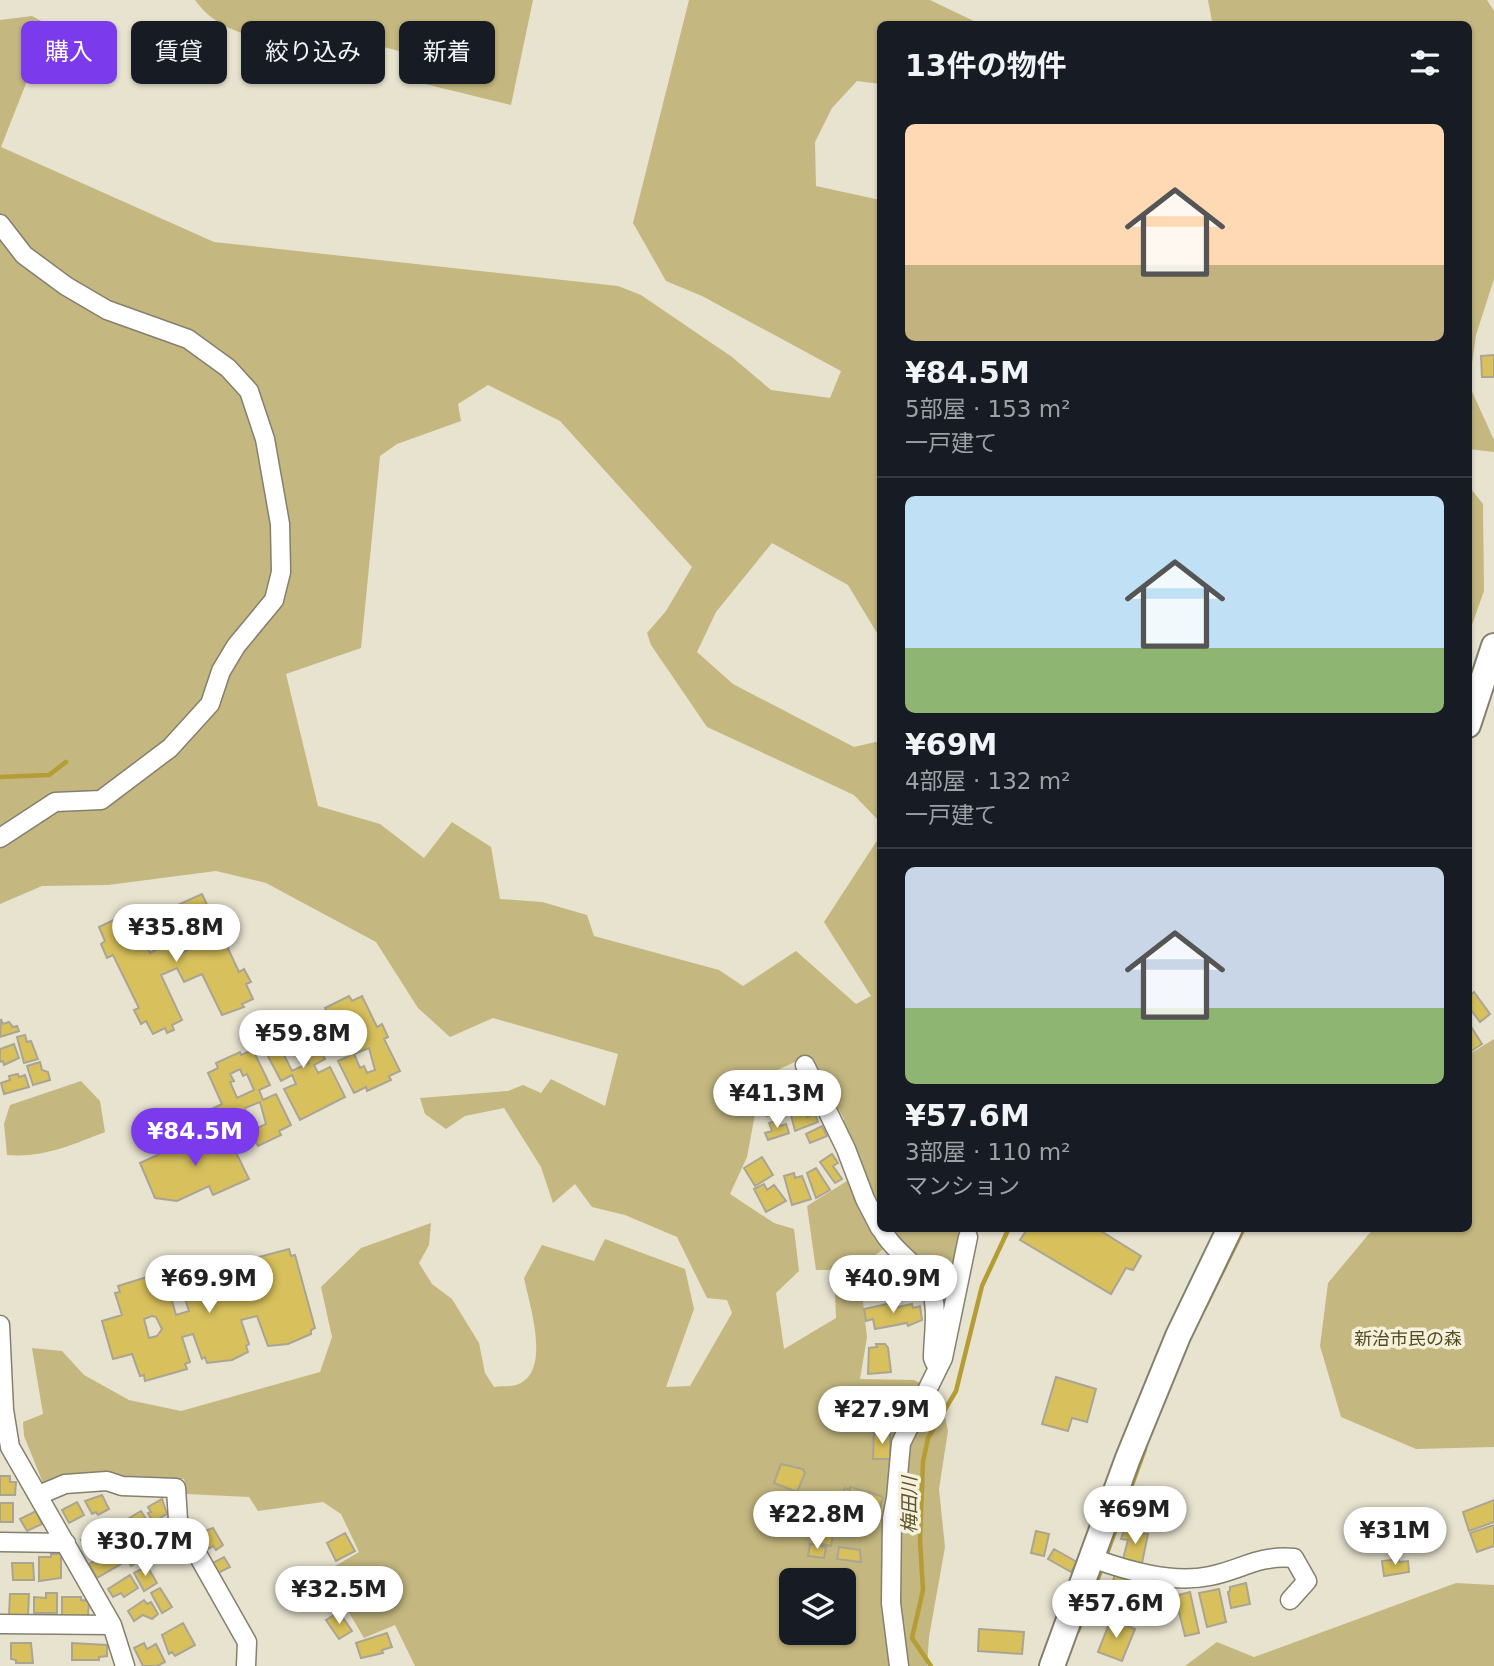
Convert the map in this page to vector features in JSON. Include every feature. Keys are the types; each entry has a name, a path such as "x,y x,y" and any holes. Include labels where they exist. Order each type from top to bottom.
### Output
{"street":[{"path":"0,224 24,255 65,286 107,310 188,339 228,368 249,391 265,439 279,524 281,572 274,600 236,646 222,671 210,704 170,748 101,800 55,802 0,838"},
{"path":"1472,713 1494,646"},
{"path":"805,1065 846,1149 877,1222"},
{"path":"882,1232 888,1243 929,1286 935,1306 933,1358 937,1369"},
{"path":"1052,1666 1100,1561 1128,1458 1178,1336 1228,1232"},
{"path":"899,1666 891,1603 892,1542 901,1443 943,1358 968,1237"},
{"path":"0,1325 5,1444 39,1495 112,1625 125,1666"},
{"path":"39,1495 65,1484 93,1482 176,1488 178,1520 247,1642 246,1666"},
{"path":"0,1542 66,1543"},
{"path":"1100,1561 1145,1573 1189,1578 1210,1576 1271,1556 1294,1558 1307,1581 1290,1600"},
{"path":"0,1624 112,1625"}],"green space":[{"path":"195,0 533,0 511,105 425,84 495,84 495,21 399,21 399,51 385,47 385,21 241,21 241,32 227,26 227,21 217,21"},
{"path":"689,0 930,0 974,21 877,21 877,84 857,81 832,108 815,142 816,186 877,199 877,633 848,585 772,543 716,612 697,652 733,684 854,747 877,742 877,819 854,795 707,727 651,645 647,633 666,611 692,567 560,421 488,385 458,404 461,421 397,444 380,456 361,648 286,674 318,806 380,824 424,858 452,822 491,847 500,899 542,902 587,915 594,936 719,970 743,986 796,951 856,1004 871,996 824,922 877,841 877,1232 965,1232 947,1309 939,1286 893,1242 859,1267 867,1337 860,1379 914,1380 940,1394 948,1431 939,1489 945,1547 929,1637 927,1666 415,1666 395,1625 364,1638 325,1572 359,1552 341,1514 323,1502 258,1511 249,1497 186,1494 184,1479 66,1476 43,1483 24,1436 23,1422 43,1414 32,1348 62,1351 84,1375 129,1400 181,1411 320,1372 332,1337 321,1287 361,1248 431,1223 429,1245 419,1263 432,1284 452,1299 479,1343 485,1373 494,1387 516,1385 527,1378 534,1367 536,1337 524,1278 542,1245 594,1261 605,1239 685,1269 694,1309 666,1387 690,1386 732,1313 727,1300 707,1298 677,1237 625,1215 592,1207 575,1184 553,1203 541,1167 504,1108 465,1116 446,1129 425,1114 420,1098 508,1091 523,1085 541,1093 551,1079 605,1106 618,1054 493,1018 450,1037 418,1008 376,942 266,883 216,871 108,885 42,886 0,904 0,20 32,16 41,21 21,21 21,84 26,84 1,147 214,242 618,286 641,295 732,357 771,390 830,398 841,371 702,296 666,281 633,223","holes":["808,1056 844,1119 841,1154 847,1181 807,1206 816,1270 834,1270 836,1318 784,1349 776,1293 799,1271 794,1229 774,1223 730,1194 747,1157 762,1077"]},
{"path":"1208,0 1487,0 1494,11 1494,279 1476,335 1472,364 1472,21 1212,21"},
{"path":"1472,392 1494,440 1494,452 1472,449"},
{"path":"1472,490 1483,504 1484,591 1472,625"},
{"name":"新治市民の森","path":"1494,1039 1494,1447 1416,1449 1341,1417 1320,1346 1328,1283 1370,1232 1472,1232 1472,1053"},
{"path":"81,1081 100,1101 105,1132 45,1152 7,1155 4,1124 10,1105"},
{"path":"1456,1583 1494,1585 1494,1666 1185,1666 1217,1642 1254,1657"}],"building":[{"path":"1494,355 1494,377 1482,377 1481,356"},
{"path":"202,894 208,907 212,906 219,919 215,921 239,972 244,969 251,982 246,984 253,999 242,1004 244,1007 222,1015 202,974 184,982 177,968 161,975 182,1020 172,1025 174,1030 167,1033 165,1028 153,1034 146,1021 141,1024 134,1010 139,1008 113,955 107,958 101,944 105,941 99,927 130,912 150,953 161,947 159,943 171,937 179,954 190,949 171,908"},
{"path":"1474,992 1490,1014 1480,1022 1472,1011"},
{"path":"349,996 352,1001 362,996 377,1027 382,1024 388,1037 384,1039 400,1071 389,1076 391,1080 367,1091 366,1087 354,1093 338,1061 349,1056 344,1046 334,1051 317,1017 327,1012 325,1008","holes":["349,1014 352,1021 356,1019 363,1035 346,1042 339,1027 342,1026 339,1019","369,1048 375,1070 367,1073 364,1066 360,1068 354,1054"]},
{"path":"1,1019 3,1024 9,1022 13,1027 17,1026 19,1031 0,1037"},
{"path":"307,1022 325,1059 314,1065 318,1073 330,1067 345,1097 300,1120 284,1089 296,1084 292,1075 281,1081 262,1045 273,1040 271,1036 294,1024 296,1028","holes":["294,1042 297,1049 302,1047 309,1063 292,1071 284,1055 288,1054 285,1047"]},
{"path":"1472,1028 1482,1044 1472,1050"},
{"path":"25,1035 27,1042 31,1041 38,1059 24,1063 17,1037"},
{"path":"14,1044 19,1058 4,1065 3,1061 0,1062 0,1049"},
{"path":"253,1050 270,1085 259,1090 263,1100 276,1094 291,1125 279,1131 281,1135 258,1146 256,1142 244,1148 230,1118 210,1127 203,1113 222,1104 208,1073 218,1068 216,1063 240,1052 241,1055","holes":["240,1069 243,1076 247,1074 254,1090 237,1098 230,1082 234,1081 230,1074","260,1102 266,1124 258,1128 255,1121 250,1122 245,1108"]},
{"path":"40,1062 42,1070 48,1072 50,1080 33,1085 27,1066"},
{"path":"18,1074 19,1077 25,1075 29,1087 4,1094 1,1083 10,1080 9,1076"},
{"path":"798,1078 801,1087 797,1088 799,1093 794,1095 795,1099 787,1101 781,1084"},
{"path":"776,1088 784,1109 767,1116 763,1107 772,1103 768,1092"},
{"path":"804,1110 807,1117 815,1114 818,1122 795,1131 791,1115"},
{"path":"778,1120 780,1126 786,1124 789,1133 768,1140 765,1133 772,1131 769,1123"},
{"path":"822,1126 827,1136 810,1143 806,1134"},
{"path":"209,1131 213,1141 227,1134 249,1179 213,1195 209,1186 177,1201 155,1198 140,1163"},
{"path":"832,1154 838,1163 833,1166 842,1179 835,1183 820,1162"},
{"path":"762,1157 773,1175 755,1186 744,1168"},
{"path":"816,1168 830,1190 816,1198 807,1173"},
{"path":"794,1173 795,1178 802,1176 811,1199 792,1205 784,1176"},
{"path":"764,1184 767,1190 774,1185 786,1201 766,1212 754,1189"},
{"path":"1025,1232 1102,1232 1141,1256 1133,1270 1126,1268 1111,1294 1020,1240"},
{"path":"289,1249 291,1256 295,1255 315,1328 311,1330 311,1334 288,1344 268,1346 257,1316 241,1320 249,1344 246,1346 248,1352 232,1360 207,1363 205,1357 202,1359 193,1334 182,1337 190,1362 185,1364 187,1369 145,1381 144,1375 140,1376 132,1354 113,1359 102,1321 122,1315 115,1293 120,1292 118,1286 160,1273 162,1281 166,1280 176,1315 189,1311 181,1279 208,1269 226,1267 229,1274 231,1273 238,1297 249,1293 243,1269 247,1268 244,1261","holes":["156,1317 162,1329 157,1336 149,1338 144,1319"]},
{"path":"892,1303 893,1308 912,1304 913,1308 920,1306 922,1320 908,1326 907,1323 875,1329 873,1319 866,1321 864,1309"},
{"path":"876,1344 885,1344 888,1348 891,1372 868,1374 869,1348 877,1347"},
{"path":"1056,1377 1096,1389 1087,1422 1072,1418 1068,1431 1042,1424"},
{"path":"874,1432 890,1434 890,1459 873,1459"},
{"path":"781,1464 803,1469 805,1473 797,1492 774,1483"},
{"path":"0,1476 10,1476 10,1482 16,1482 15,1495 0,1495"},
{"path":"850,1487 867,1492 860,1514 839,1507 845,1488 850,1490"},
{"path":"869,1492 883,1497 875,1521 861,1517"},
{"path":"102,1495 109,1509 98,1515 96,1512 92,1514 85,1501"},
{"path":"162,1499 167,1514 153,1522 148,1507"},
{"path":"1494,1500 1494,1522 1469,1531 1463,1512"},
{"path":"77,1502 84,1515 69,1523 62,1510"},
{"path":"0,1503 13,1503 13,1522 0,1522"},
{"path":"36,1511 42,1524 27,1531 20,1519"},
{"path":"141,1511 151,1527 147,1530 149,1532 140,1538 126,1520"},
{"path":"114,1519 125,1537 115,1544 103,1525"},
{"path":"1494,1525 1494,1546 1477,1552 1470,1533"},
{"path":"213,1528 223,1545 216,1550 213,1546 208,1549 199,1533"},
{"path":"100,1530 104,1537 100,1539 100,1547 92,1552 89,1545 85,1547 81,1540"},
{"path":"1124,1530 1148,1534 1142,1563 1123,1559 1128,1540 1121,1539"},
{"path":"1036,1531 1049,1534 1044,1556 1031,1553"},
{"path":"819,1532 833,1535 831,1546 817,1543"},
{"path":"345,1533 355,1551 336,1561 327,1543"},
{"path":"133,1540 143,1558 131,1566 120,1547"},
{"path":"810,1544 826,1547 824,1558 808,1556"},
{"path":"839,1547 860,1550 861,1562 837,1559"},
{"path":"113,1549 121,1564 97,1578 89,1564"},
{"path":"1054,1549 1077,1562 1071,1572 1048,1559"},
{"path":"51,1554 61,1554 61,1578 39,1581 39,1557 51,1557"},
{"path":"224,1557 230,1567 218,1573 213,1563"},
{"path":"1399,1559 1399,1562 1408,1561 1409,1572 1384,1576 1382,1561"},
{"path":"12,1563 33,1563 34,1580 13,1580"},
{"path":"147,1566 157,1583 144,1591 134,1573"},
{"path":"1115,1574 1139,1584 1132,1604 1115,1598 1117,1593 1110,1590"},
{"path":"130,1575 138,1588 124,1597 121,1593 113,1597 108,1589"},
{"path":"1140,1578 1156,1582 1150,1609 1134,1605"},
{"path":"1246,1583 1250,1604 1231,1608 1228,1592 1230,1587"},
{"path":"160,1588 172,1607 162,1613 151,1593"},
{"path":"1219,1589 1226,1622 1207,1627 1199,1593"},
{"path":"1190,1592 1199,1633 1185,1636 1175,1596"},
{"path":"46,1593 57,1593 57,1613 34,1613 34,1597 46,1598"},
{"path":"10,1594 29,1594 28,1616 9,1615"},
{"path":"62,1597 81,1597 81,1600 89,1601 88,1616 62,1616"},
{"path":"144,1600 147,1604 151,1602 158,1614 152,1619 143,1615 134,1621 128,1611"},
{"path":"339,1612 352,1631 339,1639 326,1620"},
{"path":"1111,1619 1135,1629 1122,1661 1098,1652"},
{"path":"183,1623 195,1645 175,1656 172,1652 169,1654 162,1635"},
{"path":"979,1629 1024,1632 1022,1654 978,1651"},
{"path":"387,1633 392,1647 382,1650 383,1653 361,1658 356,1643"},
{"path":"11,1643 31,1643 33,1663 16,1663 16,1660 11,1659"},
{"path":"72,1643 107,1645 107,1656 99,1657 99,1660 72,1660"},
{"path":"144,1643 147,1649 156,1644 165,1662 157,1666 143,1666 134,1648"}],"waterway":[{"path":"0,777 49,775 66,762"},
{"name":"梅田川","path":"931,1666 912,1638 923,1590 920,1540 923,1462 928,1438 956,1391 982,1286 1007,1232"},
{"path":"1204,1309 1242,1232"},
{"path":"1105,1559 1145,1449"},
{"path":"1078,1631 1102,1568"}]}
